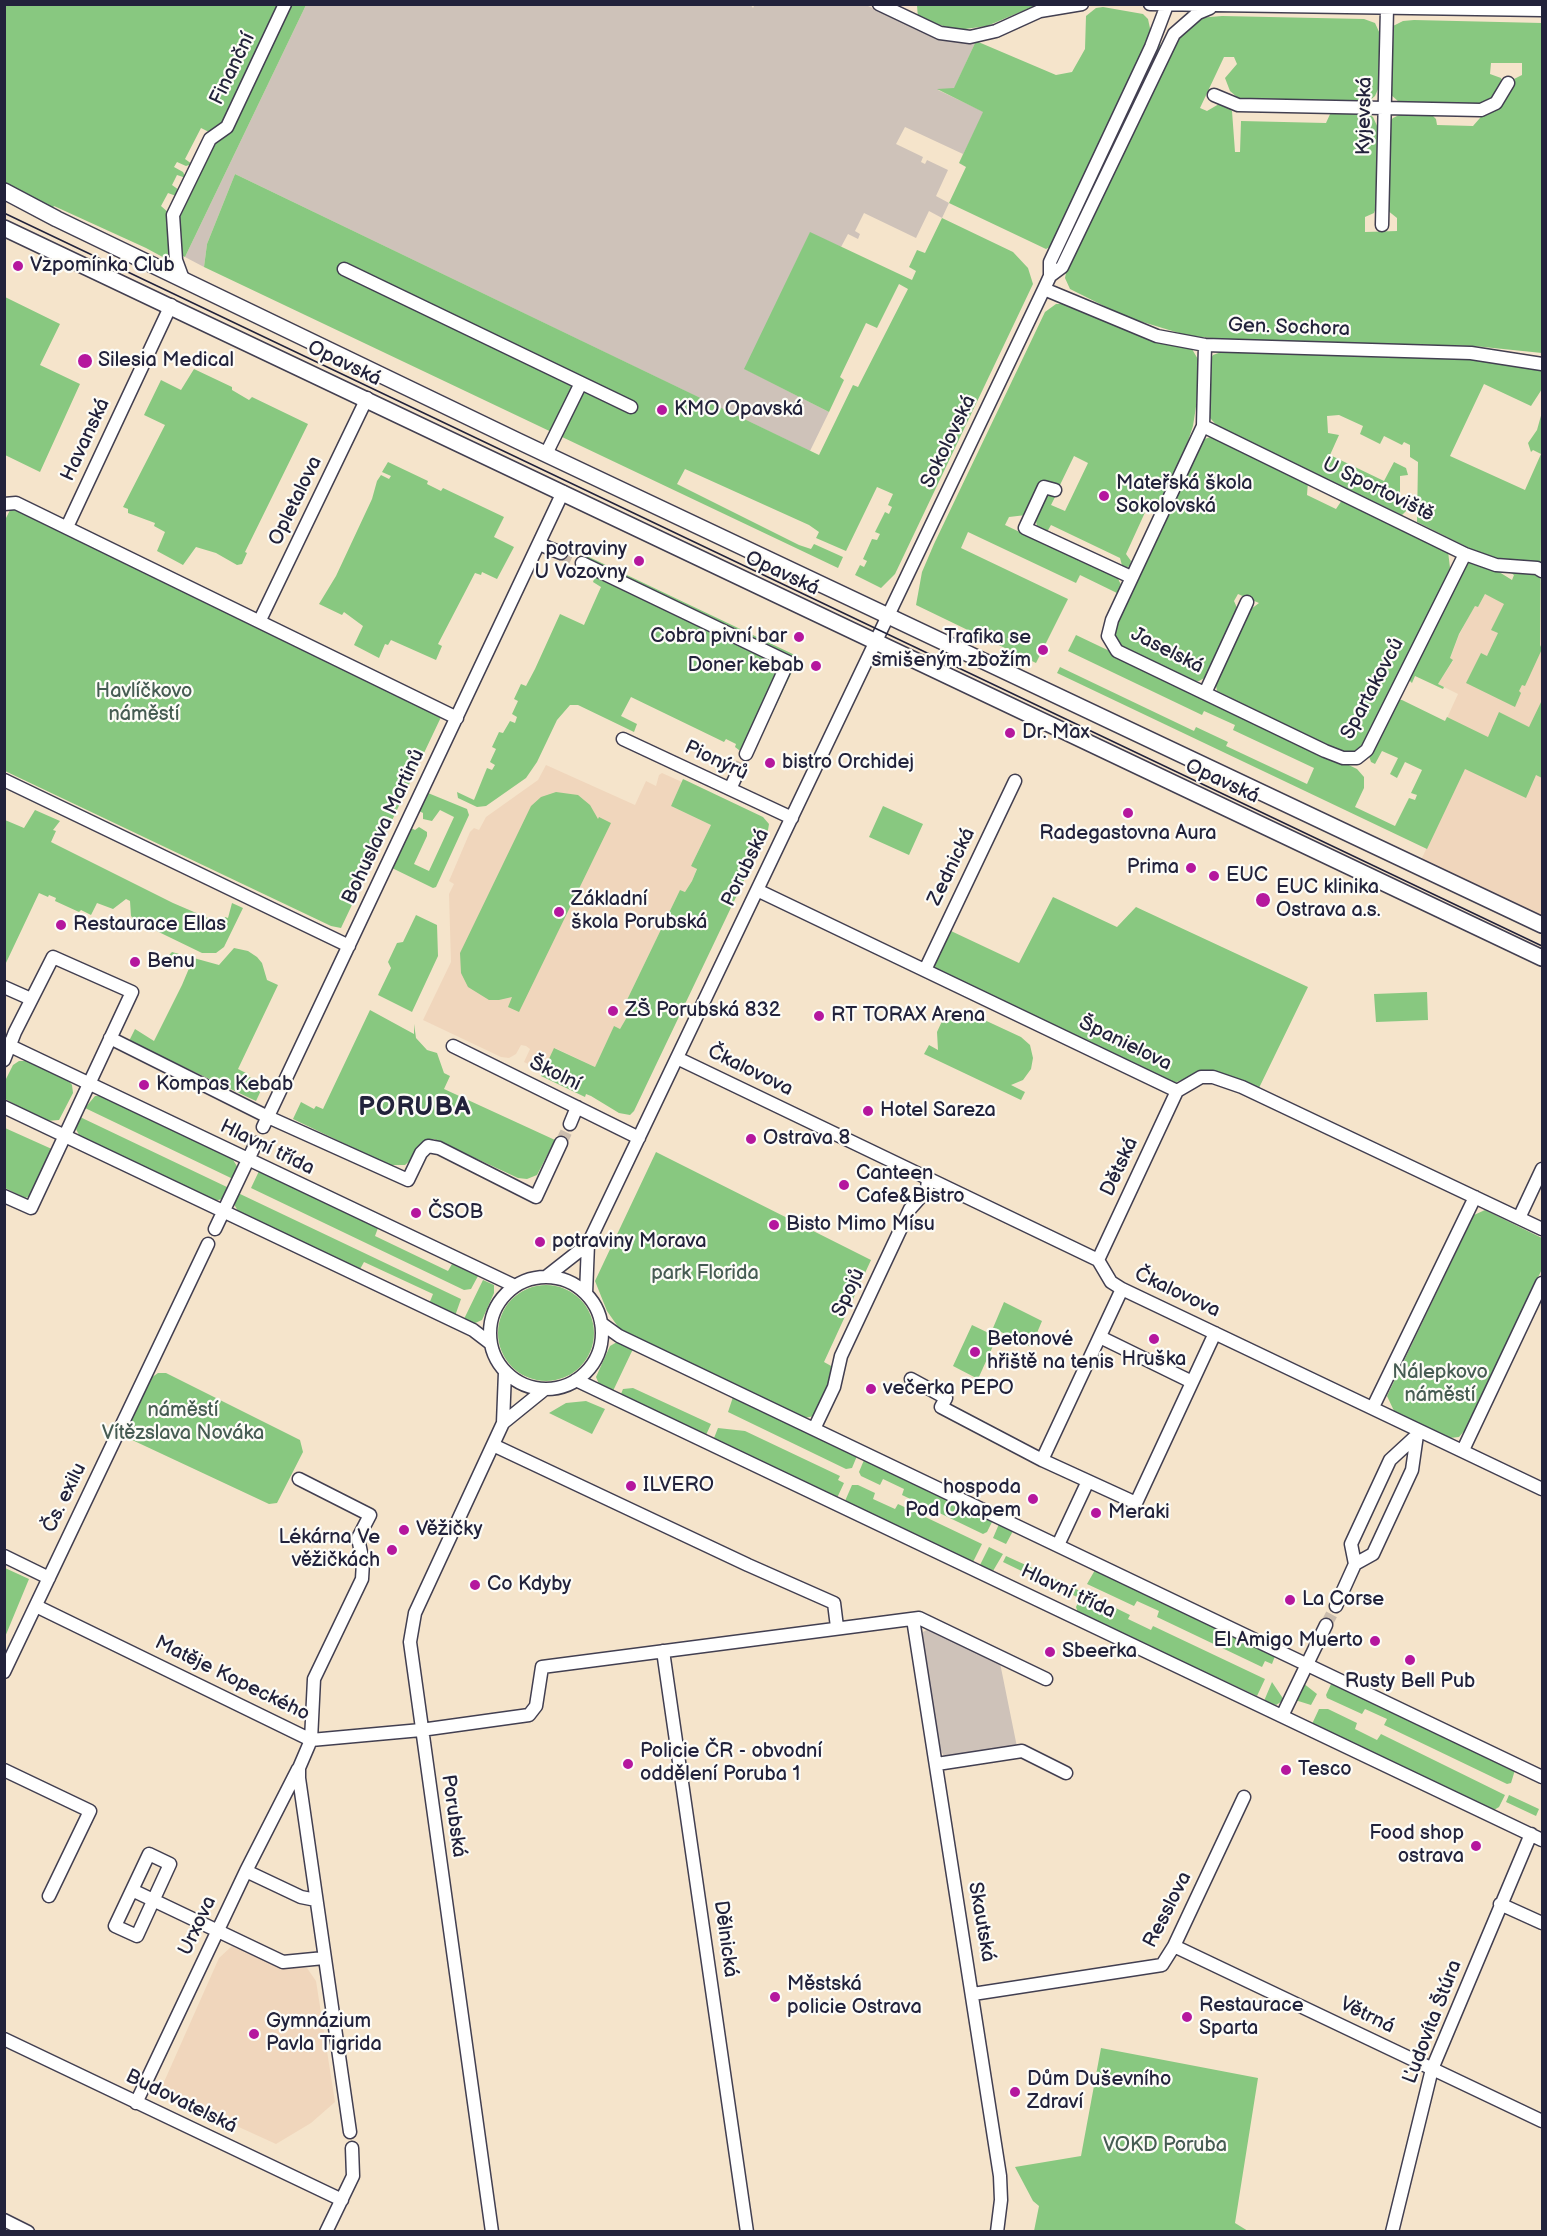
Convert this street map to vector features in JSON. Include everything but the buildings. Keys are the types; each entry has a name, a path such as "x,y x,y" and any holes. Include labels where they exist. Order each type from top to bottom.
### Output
{"main road":[{"name":"Opavská","path":"4,191 57,219 887,621 1542,925"},
{"name":"Opavská","path":"4,228 368,398 1542,958"}],"street":[{"name":"Finanční","path":"183,279 176,260 173,215 210,139 227,127 285,4"},
{"path":"879,4 940,33 970,37 996,31 1040,11 1082,4"},
{"path":"1149,4 1542,10"},
{"path":"1166,5 1174,18 1174,34"},
{"name":"Sokolovská","path":"887,621 1050,276 1050,262 1151,47 1166,5"},
{"name":"Sokolovská","path":"1050,276 1062,267 1174,34 1198,14 1214,6"},
{"name":"Kyjevská","path":"1382,225 1387,8"},
{"path":"1214,95 1238,105 1481,110 1496,103 1508,83"},
{"path":"344,269 631,407"},
{"name":"Gen. Sochora","path":"1044,289 1157,336 1205,345 1471,353 1542,364"},
{"name":"Havanská","path":"67,527 171,305"},
{"name":"Jaselská","path":"1205,345 1203,426 1131,577 1112,620 1108,636 1118,651 1205,693"},
{"path":"546,454 581,383"},
{"name":"Opletalova","path":"260,620 368,398"},
{"name":"U Sportoviště","path":"1203,426 1465,554 1496,565 1537,568 1542,571"},
{"path":"1055,490 1044,488 1025,528 1131,577"},
{"name":"Bohuslava Martinů","path":"266,1122 563,492"},
{"path":"4,504 16,503 67,527 457,718"},
{"path":"539,544 561,553"},
{"name":"Spartakovců","path":"1205,693 1325,751 1343,758 1357,758 1367,750 1465,554"},
{"path":"582,562 788,662 746,754"},
{"path":"1205,693 1247,602"},
{"name":"Porubská","path":"586,1294 588,1244 887,621"},
{"name":"Pionýrů","path":"623,739 792,818"},
{"path":"730,789 737,774"},
{"path":"4,780 349,946"},
{"name":"Zednická","path":"925,970 1015,781"},
{"name":"Španielova","path":"757,890 1176,1091 1201,1077 1213,1077 1242,1087 1542,1229"},
{"path":"4,1060 8,1045 53,957 132,992 31,1208 5,1198"},
{"path":"4,987 31,999"},
{"path":"110,1038 266,1122 408,1180 421,1153 428,1146 439,1148 536,1197 561,1143"},
{"name":"Hlavní třída","path":"8,1045 515,1286"},
{"name":"Školní","path":"453,1046 639,1138"},
{"name":"Čkalovova","path":"677,1058 1098,1260 1111,1282 1122,1289 1373,1407 1417,1433 1463,1449 1542,1489"},
{"name":"Dětská","path":"1098,1260 1176,1091"},
{"path":"4,1107 466,1326 490,1343"},
{"path":"570,1124 577,1107"},
{"path":"215,1228 256,1143"},
{"path":"1519,1218 1542,1169"},
{"name":"Spojů","path":"814,1429 834,1388 841,1356 910,1209 927,1190 928,1178"},
{"path":"1373,1407 1475,1197"},
{"name":"Čs. exilu","path":"4,1672 208,1244"},
{"path":"546,1277 588,1244"},
{"path":"546,1277 568,1281 586,1294 593,1302 601,1323 602,1334 592,1365 567,1385 545,1389 524,1385 505,1372 498,1364 490,1343 490,1322 494,1311 506,1293 515,1286 535,1278 546,1277"},
{"path":"1463,1449 1542,1283"},
{"path":"1042,1460 1122,1289"},
{"name":"Hlavní třída","path":"601,1323 619,1336 1542,1777"},
{"path":"911,1379 946,1398 941,1407 1042,1460 1136,1503 1215,1333"},
{"path":"1100,1337 1192,1382"},
{"name":"Porubská","path":"492,2232 410,1642 413,1622 427,1586 503,1423 505,1372"},
{"name":"Hlavní třída","path":"576,1380 1537,1837"},
{"name":"Porubská","path":"503,1423 545,1389"},
{"path":"1355,1564 1373,1554 1412,1470 1417,1433"},
{"path":"1336,1606 1355,1564 1351,1544 1390,1460 1417,1433"},
{"path":"493,1444 748,1565 834,1603 837,1627"},
{"path":"299,1479 370,1515 358,1538 363,1562 362,1579 314,1678 311,1740"},
{"path":"1058,1545 1088,1481"},
{"path":"4,1556 49,1578"},
{"name":"Matěje Kopeckého","path":"36,1606 311,1740 421,1730"},
{"path":"421,1730 529,1715 536,1706 542,1668 837,1627 919,1618 1046,1679"},
{"name":"Skautská","path":"913,1619 1000,2176 1001,2200 997,2232"},
{"path":"1282,1716 1326,1625"},
{"name":"Dělnická","path":"663,1651 747,2232"},
{"name":"Urxova","path":"136,2103 311,1740"},
{"path":"937,1764 1022,1751 1066,1773"},
{"path":"299,1768 299,1786 350,2132"},
{"path":"4,1770 90,1811 49,1896"},
{"name":"Resslova","path":"973,1994 1162,1965 1174,1946 1244,1797"},
{"name":"Ľudovíta Štúra","path":"1392,2232 1432,2069 1500,1904 1537,1837"},
{"path":"148,1854 170,1864 154,1900 137,1936 115,1926 148,1854"},
{"path":"246,1871 301,1897 316,1900"},
{"path":"132,1890 283,1962 324,1958"},
{"path":"1500,1904 1542,1923"},
{"name":"Větrná","path":"1174,1946 1542,2121"},
{"name":"Budovatelská","path":"4,2039 342,2200"},
{"path":"326,2232 342,2200 354,2168 352,2148"},
{"path":"4,2220 28,2232"}],"shaded area":[{"path":"750,4 753,8 755,4 866,5 919,30 976,41 954,89 938,90 984,112 959,163 963,154 905,127 896,144 923,157 921,162 925,164 927,160 948,170 936,196 949,203 942,218 929,211 916,238 864,213 855,231 860,234 858,239 848,234 841,247 810,233 745,369 829,412 810,451 235,174 207,244 204,267 185,257 306,5"},
{"path":"1515,575 1542,583 1542,762 1537,775 1542,778 1542,918 1421,860 1464,769 1431,753 1458,694 1438,684 1453,661 1450,659 1459,635 1475,605 1478,607 1485,594 1502,602"},
{"name":"Základní škola Porubská","path":"546,765 635,805 646,781 656,786 659,775 662,773 682,782 671,806 711,825 691,866 697,868 692,881 685,892 680,890 626,1002 632,1005 627,1017 620,1029 614,1027 595,1067 555,1048 543,1071 524,1062 530,1049 526,1046 521,1045 516,1054 509,1058 501,1057 423,1020 451,962 449,894 454,884 449,881 470,832 474,828 479,830 486,817 538,780"},
{"path":"930,1628 1000,1663 1017,1747 945,1758 940,1749 922,1639 923,1632"},
{"name":"Gymnázium Pavla Tigrida","path":"232,1946 280,1968 307,1968 316,1981 335,2102 311,2123 276,2144 160,2091 219,1958"}],"green space":[{"path":"4,5 281,5 225,122 209,132 201,128 185,159 192,164 186,166 177,162 174,167 183,172 186,178 177,175 172,185 179,190 176,196 168,193 161,206 169,213 173,267 170,261 146,248 54,206 52,209 5,183"},
{"path":"288,5 306,5 185,257 181,255 178,215 181,215 218,138"},
{"path":"917,5 1037,5 987,26 958,30 918,19"},
{"path":"1103,7 1143,14 1148,19 1151,33 1050,247 1046,249 949,203 966,167 959,163 983,112 937,89 954,88 976,41 1056,75 1072,72 1085,49 1086,16 1096,8"},
{"path":"1222,16 1364,19 1375,23 1380,34 1379,87 1375,96 1369,101 1238,98 1230,91 1225,78 1237,64 1234,57 1224,57 1200,108 1207,111 1219,104 1227,106 1232,111 1235,152 1240,152 1241,121 1326,123 1331,112 1367,113 1373,117 1378,128 1377,205 1374,213 1365,217 1365,232 1397,231 1397,218 1387,210 1390,121 1393,118 1403,113 1431,114 1436,119 1437,125 1473,126 1514,79 1522,75 1522,63 1491,63 1490,74 1501,78 1503,83 1492,99 1482,104 1399,102 1390,94 1393,26 1403,21 1414,20 1542,23 1542,353 1474,346 1236,340 1189,336 1126,317 1070,289 1065,278 1067,268 1176,40 1198,18"},
{"path":"1160,44 1162,47 1058,265 1055,264"},
{"path":"235,174 819,455 853,385 858,387 908,289 899,284 877,328 866,323 840,377 844,380 829,412 744,369 810,232 912,280 916,271 909,267 917,250 925,253 942,218 1013,252 1028,268 1033,284 895,574 881,588 855,575 860,565 864,567 867,561 863,559 872,539 877,540 880,534 875,532 885,512 889,514 892,507 888,505 893,494 877,487 846,551 816,538 819,532 809,525 685,469 677,484 799,545 811,549 814,544 843,557 838,568 204,267 207,244"},
{"path":"5,297 60,324 40,365 80,384 40,472 5,455"},
{"path":"1056,304 1065,304 1192,349 1199,361 1199,387 1193,426 1184,453 1158,510 1147,508 1126,554 1131,561 1130,566 1123,569 1120,558 1051,525 1047,532 1043,533 1037,527 1035,515 1046,491 1056,495 1051,505 1065,511 1088,463 1074,456 1059,487 1050,483 1026,515 1009,517 1005,525 1070,556 1078,556 1116,574 1121,585 1117,593 1080,575 1076,583 968,532 961,548 1068,599 1036,663 916,605 922,572 934,544 1045,312"},
{"path":"1224,351 1471,357 1542,367 1542,389 1531,406 1484,384 1450,456 1525,490 1541,454 1533,450 1531,452 1528,443 1537,430 1542,412 1540,645 1542,649 1525,686 1522,685 1519,691 1521,693 1515,707 1466,683 1481,653 1487,656 1498,633 1491,630 1504,604 1485,594 1478,607 1475,606 1459,634 1450,658 1453,660 1438,684 1444,687 1443,689 1415,676 1412,683 1409,680 1412,675 1409,673 1466,562 1483,562 1512,580 1514,575 1483,555 1417,522 1418,462 1410,457 1410,445 1404,442 1402,445 1384,436 1380,444 1360,434 1363,426 1339,415 1327,416 1328,433 1339,435 1330,455 1384,481 1394,462 1406,468 1408,475 1400,476 1400,499 1408,500 1408,509 1402,515 1220,429 1210,418 1207,409 1209,362 1213,355"},
{"path":"194,369 232,387 232,390 249,400 252,397 308,424 245,552 247,553 242,564 237,565 216,553 196,547 183,565 157,551 165,532 154,526 155,523 128,513 128,509 123,507 165,425 144,415 161,380 181,390"},
{"path":"1213,436 1308,481 1307,495 1336,509 1342,500 1448,551 1450,568 1367,741 1360,750 1352,753 1339,751 1217,691 1215,681 1247,612 1259,603 1238,594 1234,601 1238,610 1206,677 1194,682 1120,647 1112,632 1202,440"},
{"path":"388,462 428,481 427,484 441,491 443,488 504,517 494,537 514,547 497,579 482,572 481,575 475,573 438,644 442,646 436,660 391,640 388,645 385,644 379,658 354,645 363,626 344,612 342,615 319,604 336,576 372,499 377,481 381,475 389,479 391,476 382,472"},
{"name":"Havlíčkovo náměstí","path":"11,508 442,715 341,928 331,926 5,771 4,522"},
{"path":"587,556 799,657 752,756 739,750 735,747 736,744 726,739 724,742 631,697 621,716 637,724 634,732 578,705 570,705 557,720 537,762 526,778 486,806 477,807 458,798 457,792 474,800 487,768 492,770 495,765 490,762 496,749 492,747 499,732 503,733 510,721 515,723 517,717 512,714 518,701 514,699 521,684 526,686 560,614 584,625 601,587 593,582 596,574 585,560"},
{"path":"1076,635 1357,769 1364,777 1364,788 1355,807 1395,826 1409,798 1415,800 1417,795 1411,793 1422,770 1405,762 1397,778 1390,774 1398,758 1382,751 1375,764 1371,762 1369,756 1396,700 1402,700 1445,721 1447,717 1488,737 1499,712 1529,727 1542,700 1542,778 1536,775 1526,798 1465,769 1427,849 1057,673 1060,667 1194,731 1196,727 1228,742 1226,746 1307,784 1314,768 1233,730 1235,725 1204,711 1202,715 1068,651"},
{"path":"683,779 763,817 769,824 634,1111 630,1115 619,1113 591,1096 586,1094 585,1097 541,1076 554,1048 595,1067 614,1026 620,1029 627,1017 631,1006 626,1002 680,890 685,892 692,881 697,869 691,866 711,825 671,806"},
{"path":"556,792 578,795 590,805 598,819 599,817 611,823 519,1012 508,1007 512,997 489,1000 468,987 461,973 460,953 531,806 541,797"},
{"path":"428,793 467,809 469,815 436,887 433,888 392,868 411,828 415,830 419,827 427,832 427,836 414,864 429,871 454,817 440,810 432,821 423,819 423,813 419,811"},
{"path":"883,806 923,824 909,855 869,837"},
{"path":"35,810 60,821 53,830 56,831 51,842 173,903 222,924 225,917 228,918 232,903 243,908 224,947 216,953 202,953 134,920 131,916 130,901 126,899 113,909 97,903 91,915 55,901 56,898 49,895 48,897 39,893 5,965 5,820 24,828"},
{"path":"1053,897 1117,927 1136,907 1308,987 1258,1090 1207,1070 1174,1083 933,968 951,931 1019,963"},
{"path":"416,915 437,925 438,956 412,1012 378,995 391,968 388,962 397,943 403,942"},
{"path":"234,948 248,951 257,957 262,963 267,980 278,985 238,1069 264,1084 256,1101 129,1041 135,1029 154,1041 182,985 190,966 181,961 182,958 169,955 172,952 219,965"},
{"path":"1427,992 1428,1020 1376,1022 1374,994"},
{"path":"370,1010 414,1034 414,1024 416,1038 427,1050 437,1053 444,1073 450,1076 444,1089 555,1140 537,1175 527,1179 518,1178 434,1139 422,1143 414,1157 405,1165 389,1165 293,1119 301,1102 314,1109 316,1106 323,1109"},
{"path":"965,1011 1021,1037 1030,1045 1033,1058 1031,1069 1023,1080 1011,1085 1025,1092 1021,1100 924,1054 929,1045 938,1050 937,1032 943,1019 952,1013"},
{"path":"19,1061 26,1061 69,1081 72,1085 73,1093 59,1120 46,1121 5,1099 4,1083 13,1065"},
{"path":"95,1096 100,1096 232,1158 238,1168 233,1179 85,1108"},
{"path":"80,1117 229,1188 223,1199 213,1201 80,1137 76,1129"},
{"path":"5,1128 54,1150 30,1196 25,1198 5,1188"},
{"name":"park Florida","path":"656,1152 871,1260 824,1362 833,1367 835,1372 814,1416 805,1418 621,1331 607,1311 595,1281"},
{"path":"259,1171 378,1228 375,1236 448,1271 452,1264 478,1276 471,1289 464,1290 251,1188"},
{"path":"238,1193 461,1299 455,1316 429,1304 433,1294 364,1262 359,1271 239,1213 234,1204"},
{"name":"Nálepkovo náměstí","path":"1485,1210 1542,1238 1542,1269 1465,1430 1459,1437 1449,1438 1395,1413 1387,1396 1474,1215"},
{"path":"483,1280 494,1285 494,1293 482,1320 473,1324 464,1319"},
{"path":"546,1285 564,1289 580,1299 590,1315 594,1333 590,1351 580,1367 564,1377 546,1381 528,1377 512,1367 502,1351 498,1333 502,1315 512,1299 528,1289"},
{"path":"1004,1302 1042,1321 1031,1347 993,1328"},
{"name":"Betonové hřiště na tenis","path":"972,1325 997,1337 978,1379 953,1366"},
{"path":"617,1342 633,1349 613,1391 599,1384 596,1377 610,1346"},
{"name":"náměstí Vítězslava Nováka","path":"158,1373 166,1373 300,1440 303,1452 277,1503 269,1504 130,1439 128,1426 151,1378"},
{"path":"633,1388 711,1424 706,1435 621,1394 623,1389"},
{"path":"733,1397 857,1456 852,1468 846,1469 728,1412"},
{"path":"586,1401 605,1409 592,1434 549,1413 566,1403"},
{"path":"718,1428 745,1431 840,1476 838,1480 844,1483 837,1498 714,1438"},
{"path":"864,1460 993,1520 987,1532 983,1534 902,1495 904,1489 883,1479 880,1485 861,1476 859,1472"},
{"path":"852,1485 858,1485 875,1493 873,1499 895,1509 898,1504 982,1544 973,1562 845,1501"},
{"path":"999,1524 1013,1531 1006,1544 993,1538"},
{"path":"989,1547 1003,1554 993,1571 980,1565"},
{"path":"1006,1556 1039,1571 1036,1578 1003,1562"},
{"path":"5,1568 29,1579 5,1637"},
{"path":"1095,1570 1275,1656 1272,1664 1265,1661 1262,1667 1157,1617 1159,1611 1137,1601 1134,1606 1087,1584"},
{"path":"1047,1575 1080,1591 1077,1597 1044,1581"},
{"path":"1083,1592 1130,1615 1128,1619 1151,1630 1153,1626 1265,1679 1257,1696 1078,1613 1076,1607"},
{"path":"1272,1682 1284,1700 1276,1705 1264,1701"},
{"path":"1332,1682 1515,1770 1511,1783 1507,1784 1384,1725 1387,1719 1365,1709 1362,1714 1327,1698 1326,1695"},
{"path":"1303,1683 1317,1694 1311,1705 1295,1700"},
{"path":"1319,1709 1328,1709 1357,1723 1355,1729 1377,1740 1381,1734 1505,1795 1499,1807 1494,1810 1312,1724"},
{"path":"1509,1795 1539,1809 1536,1816 1506,1802"},
{"name":"VOKD Poruba","path":"1101,2048 1258,2078 1235,2223 1248,2231 1034,2231 1039,2206 1033,2201 1015,2167 1081,2156"}],"tunnel":[{"path":"561,553 582,563"},
{"path":"737,774 746,754"},
{"path":"561,1143 570,1124"},
{"path":"1326,1625 1336,1606"}],"tram line":[{"path":"4,213 1542,946"}],"place":[{"name":"Vzpomínka Club","path":"18,266"},
{"name":"Silesia Medical","path":"85,361"},
{"name":"KMO Opavská","path":"662,410"},
{"name":"Mateřská škola Sokolovská","path":"1104,496"},
{"name":"potraviny U Vozovny","path":"639,561"},
{"name":"Cobra pivní bar","path":"799,637"},
{"name":"Trafika se smišeným zbožím","path":"1043,650"},
{"name":"Doner kebab","path":"816,666"},
{"name":"Dr. Max","path":"1010,733"},
{"name":"bistro Orchidej","path":"770,763"},
{"name":"Radegastovna Aura","path":"1128,813"},
{"name":"Prima","path":"1191,868"},
{"name":"EUC","path":"1214,876"},
{"name":"EUC klinika Ostrava a.s.","path":"1263,900"},
{"name":"Základní škola Porubská","path":"559,912"},
{"name":"Restaurace Ellas","path":"61,925"},
{"name":"Benu","path":"135,962"},
{"name":"ZŠ Porubská 832","path":"613,1011"},
{"name":"RT TORAX Arena","path":"819,1016"},
{"name":"Kompas Kebab","path":"144,1085"},
{"name":"Hotel Sareza","path":"868,1111"},
{"name":"Ostrava 8","path":"751,1139"},
{"name":"Canteen Cafe&Bistro","path":"844,1185"},
{"name":"ČSOB","path":"416,1213"},
{"name":"Bisto Mimo Mísu","path":"774,1225"},
{"name":"potraviny Morava","path":"540,1242"},
{"name":"Hruška","path":"1154,1339"},
{"name":"Betonové hřiště na tenis","path":"975,1352"},
{"name":"večerka PEPO","path":"871,1389"},
{"name":"ILVERO","path":"631,1486"},
{"name":"hospoda Pod Okapem","path":"1033,1499"},
{"name":"Meraki","path":"1096,1513"},
{"name":"Věžičky","path":"404,1530"},
{"name":"Lékárna Ve věžičkách","path":"392,1550"},
{"name":"Co Kdyby","path":"475,1585"},
{"name":"La Corse","path":"1290,1600"},
{"name":"El Amigo Muerto","path":"1375,1641"},
{"name":"Sbeerka","path":"1050,1652"},
{"name":"Rusty Bell Pub","path":"1410,1660"},
{"name":"Policie ČR - obvodní oddělení Poruba 1","path":"628,1764"},
{"name":"Tesco","path":"1286,1770"},
{"name":"Food shop ostrava","path":"1476,1846"},
{"name":"Městská policie Ostrava","path":"775,1997"},
{"name":"Restaurace Sparta","path":"1187,2017"},
{"name":"Gymnázium Pavla Tigrida","path":"254,2034"},
{"name":"Dům Duševního Zdraví","path":"1015,2092"}],"district":[{"name":"PORUBA","path":"415,1108"}]}
